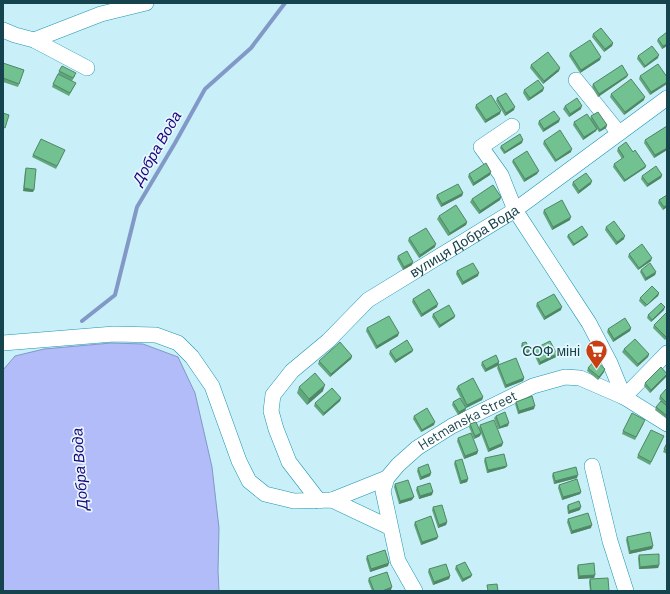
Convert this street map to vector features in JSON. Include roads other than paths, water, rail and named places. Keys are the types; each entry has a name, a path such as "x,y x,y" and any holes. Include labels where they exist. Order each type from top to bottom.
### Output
{"street":[{"path":"34,40 101,14 146,3"},
{"path":"3,30 15,36 34,40 87,68"},
{"path":"576,80 619,133"},
{"name":"вулиця Добра Вода","path":"326,500 289,462 276,429 271,411 273,395 292,371 328,341 368,300 515,210 667,98"},
{"path":"512,126 481,147 501,175 515,210 588,323 610,363 624,397 667,353"},
{"path":"3,342 114,334 156,335 178,343 192,357 212,386 239,461 249,481 265,494 294,501 326,500 387,478"},
{"name":"Hetmanska Street","path":"387,478 398,465 417,448 452,426 533,386 565,377 580,378 624,397 667,424"},
{"path":"592,466 610,541 626,591"},
{"path":"387,478 383,491 389,527 398,561 415,591"},
{"path":"326,500 389,527"}],"water":[{"path":"111,343 143,344 178,357 195,393 212,467 219,528 219,591 3,591 3,370 15,356 44,349"}],"waterway":[{"name":"Добра Вода","path":"82,321 115,295 137,207 205,89 251,48 285,3"}],"place":[{"name":"СОФ міні","path":"596,370"}]}
